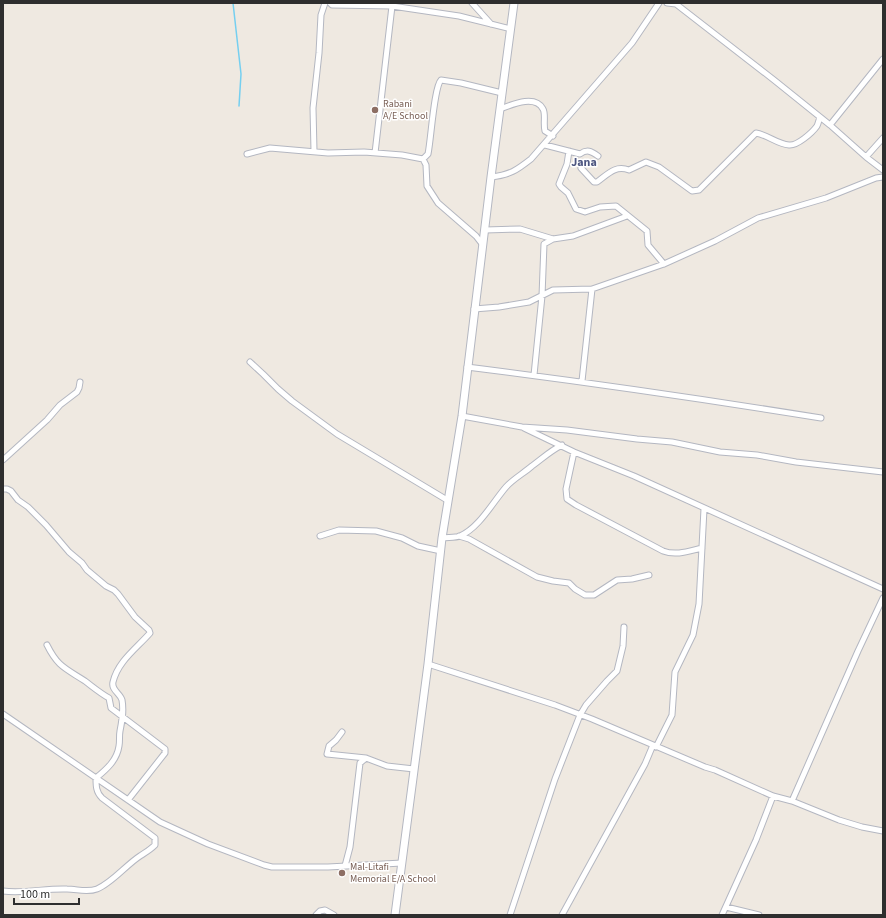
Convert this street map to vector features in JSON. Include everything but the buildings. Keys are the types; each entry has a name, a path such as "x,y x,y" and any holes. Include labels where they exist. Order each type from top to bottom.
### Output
{"main road":[{"path":"396,915 428,664 442,538 447,500 462,416 474,309 514,3"}],"street":[{"path":"314,151 313,108 319,53 321,15 325,3"},
{"path":"330,3 332,5 392,6 459,16 511,29"},
{"path":"472,3 492,25"},
{"path":"491,177 505,176 520,168 532,159 632,43 659,3"},
{"path":"667,3 676,4 830,125 883,170"},
{"path":"375,153 392,6"},
{"path":"830,125 883,60"},
{"path":"423,159 428,154 438,82 441,80 461,83 502,93"},
{"path":"500,109 531,101 540,105 544,110 545,131 553,136"},
{"path":"581,168 594,182 597,182 616,168 625,168 629,170 646,162 658,167 692,191 699,190 756,133 790,146 803,140 816,127 820,117"},
{"path":"866,157 883,138"},
{"path":"545,145 580,154 586,151 591,151 598,156"},
{"path":"247,154 270,148 328,153 364,152 423,159"},
{"path":"570,151 568,164 563,171 559,184 568,193 576,209 585,212 600,207 616,206 647,231 648,245 664,264"},
{"path":"423,159 426,165 427,186 438,203 476,236 483,245"},
{"path":"474,309 529,302 553,290 592,289 664,264 715,241 758,218 826,198 876,178 883,177"},
{"path":"534,375 542,296 544,244 553,239 573,236 627,216"},
{"path":"484,230 520,229 553,239"},
{"path":"582,381 592,289"},
{"path":"250,362 292,401 337,434 447,500"},
{"path":"467,367 703,398 821,418"},
{"path":"3,460 47,420 60,405 77,392 80,382"},
{"path":"462,416 522,427 567,430 672,442 720,452 757,455 796,462 883,472"},
{"path":"522,427 574,452 634,476 883,589"},
{"path":"459,536 469,530 493,504 506,486 533,466 543,456 562,445"},
{"path":"574,452 566,489 567,499 671,554 702,548"},
{"path":"3,489 11,491 18,500 28,507 82,563 87,570 106,586 114,590 135,617 149,630 150,633 121,664 113,683 114,689 122,699 123,717 119,732 119,746 116,757 108,768 96,778"},
{"path":"562,915 672,715 675,672 693,635 699,604 704,509"},
{"path":"320,536 339,530 376,531 402,538 418,546 441,551"},
{"path":"442,538 459,536 469,539 537,577 569,583 585,595 594,595 617,580 632,579 648,574"},
{"path":"792,801 883,598"},
{"path":"510,915 556,779 580,715 586,705 607,681 618,672 624,646 624,627"},
{"path":"46,644 53,658 60,665 109,698 111,708 165,749 165,753 128,800"},
{"path":"428,664 556,705 715,770 773,796 792,801 838,820 883,831"},
{"path":"3,714 160,822 208,844 264,865 272,867 345,866 402,863"},
{"path":"342,732 329,746 327,754 366,758 387,766 414,769"},
{"path":"345,866 350,847 360,763 366,758"},
{"path":"3,891 14,893 56,889 81,891 95,890 104,886 123,869 155,845 155,838 98,794 96,778"},
{"path":"722,915 756,840 773,796"},
{"path":"726,907 759,915"},
{"path":"316,915 320,911 325,910 334,915"}],"waterway":[{"path":"233,3 241,74 239,106"}],"place":[{"name":"Rabani A/E School","path":"375,110"},
{"name":"Mal-Litafi Memorial E/A School","path":"342,873"}],"district":[{"name":"Jana","path":"584,162"}]}
